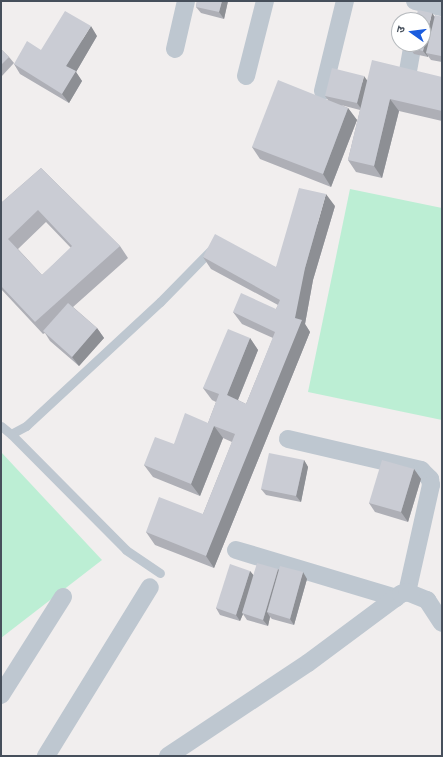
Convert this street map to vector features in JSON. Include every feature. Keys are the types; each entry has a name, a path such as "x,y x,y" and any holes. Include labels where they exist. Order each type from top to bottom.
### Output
{"street":[{"path":"175,49 186,1"},
{"path":"246,76 265,1"},
{"path":"323,91 345,1"},
{"path":"419,12 420,2 442,7"},
{"path":"408,71 412,52"},
{"path":"168,756 308,663 401,595 431,485 436,481 421,470 288,438"},
{"path":"236,550 401,595 427,600 442,623"},
{"path":"46,756 155,580"},
{"path":"1,695 63,597"}],"lane":[{"path":"11,434 26,426 160,302 211,250"},
{"path":"1,426 11,434 155,580"}],"green space":[{"path":"350,189 442,208 442,420 308,392"},
{"path":"1,452 102,560 1,638"}],"building":[{"path":"197,1 222,1 219,12 196,7"},
{"path":"65,11 91,26 66,66 76,71 62,94 14,64 27,41 41,50"},
{"path":"435,15 442,17 441,56 426,53 431,52 431,32"},
{"path":"1,49 9,57 1,65"},
{"path":"372,60 442,77 442,111 390,99 374,166 348,160"},
{"path":"332,68 364,76 357,103 325,96"},
{"path":"278,80 348,108 323,174 252,147"},
{"path":"41,168 120,246 35,322 1,286 1,203","holes":["38,210 72,246 42,275 8,239"]},
{"path":"299,188 326,194 305,268 295,318 302,320 206,556 146,532 159,497 203,514 235,434 214,426 191,484 144,465 155,437 174,444 185,413 208,423 219,394 203,388 228,329 250,338 227,395 246,404 275,332 233,312 241,293 276,309 280,300 203,257 215,234 276,267"},
{"path":"68,303 97,328 72,357 43,331"},
{"path":"269,453 304,460 296,496 261,489"},
{"path":"382,460 414,469 401,512 369,503"},
{"path":"257,563 278,569 263,620 242,613"},
{"path":"230,564 250,571 236,615 216,608"},
{"path":"280,566 303,572 290,619 267,612"}]}
